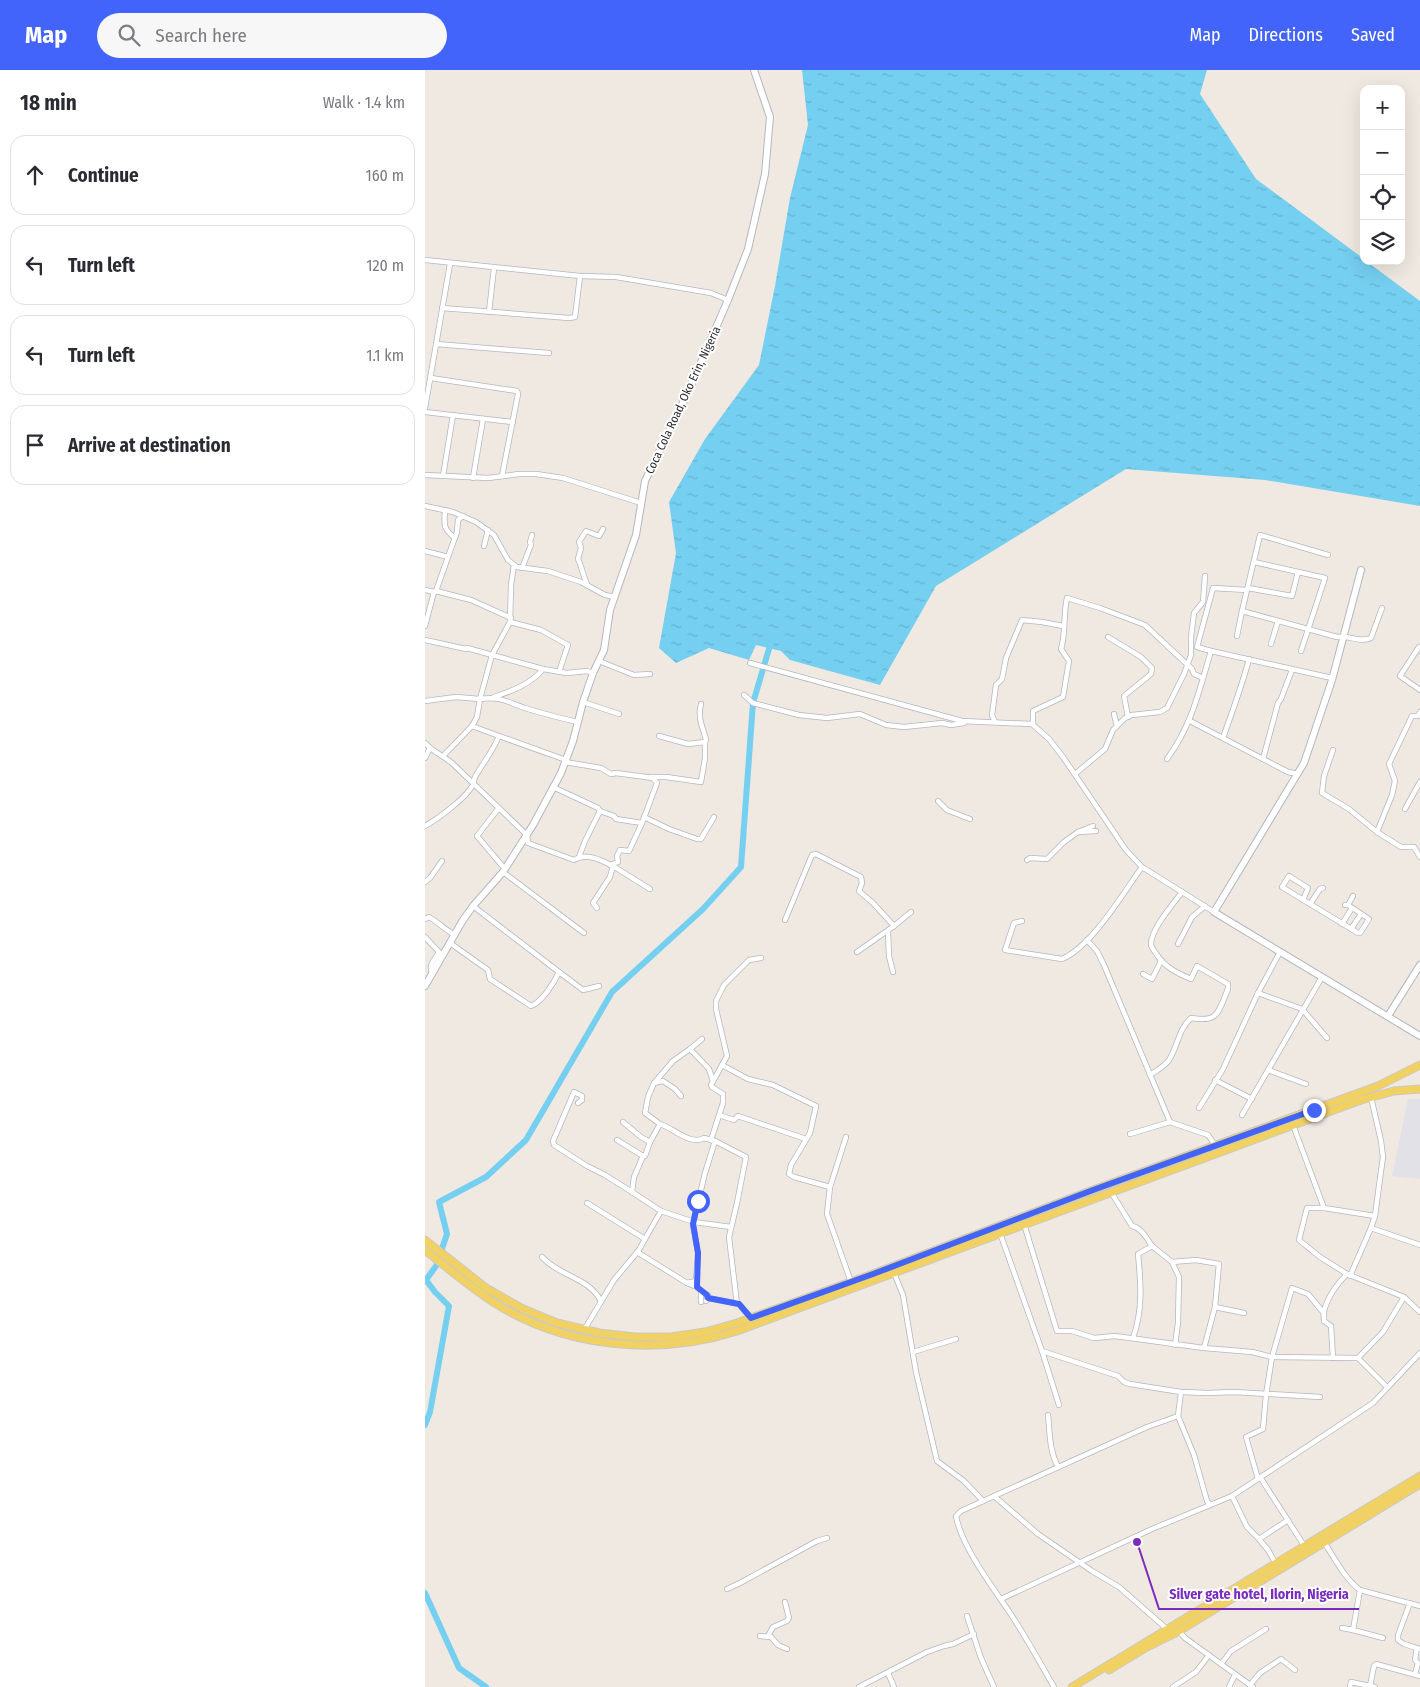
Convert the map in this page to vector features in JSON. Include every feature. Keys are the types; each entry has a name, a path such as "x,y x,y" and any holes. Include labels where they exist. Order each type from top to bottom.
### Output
{"main road":[{"path":"425,1240 504,1300 544,1318 584,1330 635,1337 671,1337 705,1332 751,1318 851,1282 1093,1190 1378,1086 1420,1065"},
{"path":"425,1250 461,1280 500,1306 566,1334 615,1344 654,1346 690,1343 719,1337 1371,1097 1394,1091 1420,1088"},
{"path":"1385,1502 1420,1476"},
{"path":"1081,1687 1147,1647 1179,1632 1208,1610 1305,1546 1331,1534 1420,1484"},
{"path":"1072,1687 1167,1630 1208,1610 1324,1542 1331,1534"}],"street":[{"name":"Coca Cola Road, Oko Erin, Nigeria","path":"425,986 473,906 504,871 527,835 566,761 583,702 593,673 604,650 610,610 636,536 645,481 688,392 729,300 748,249 765,174 770,117 754,70"},
{"path":"425,260 449,264 580,276 616,277 711,293 729,300"},
{"path":"425,408 449,264"},
{"path":"489,312 494,268"},
{"path":"442,308 569,318 575,316 580,276"},
{"path":"436,344 549,353"},
{"path":"431,378 517,391 518,394 502,476"},
{"path":"425,412 513,422"},
{"path":"443,476 453,415"},
{"path":"473,478 483,418"},
{"path":"425,475 473,478 536,474 563,478 641,503"},
{"path":"425,506 445,510 476,522 497,539 508,560 514,565 523,568 549,570 587,584 605,595 615,597"},
{"path":"445,510 444,524 447,532 455,538"},
{"path":"425,626 435,592 455,538 458,520 463,516"},
{"path":"587,584 584,578 583,567 578,558 581,548 579,542 586,531 599,536 603,528"},
{"path":"484,546 488,530"},
{"path":"523,568 533,535"},
{"path":"1237,636 1260,536 1328,555"},
{"path":"425,551 448,557"},
{"path":"1254,562 1325,578 1301,651"},
{"path":"443,756 472,726 477,717 492,655 510,620 511,585 514,565"},
{"path":"1214,912 1304,763 1332,678 1361,570"},
{"path":"1298,572 1292,596 1247,589 1213,588 1197,646 1211,651 1332,678"},
{"path":"1075,774 1105,749 1113,730 1127,717 1160,712 1167,708 1191,655 1194,613 1203,602 1205,576"},
{"path":"425,590 471,600 510,620 541,630 568,645 559,672"},
{"path":"1033,724 1033,710 1063,697 1069,661 1061,649 1065,639 1063,626 1067,598 1145,625 1194,674 1203,678"},
{"path":"1242,611 1337,637 1342,636 1364,641 1371,638 1382,608"},
{"path":"995,722 992,715 996,686 1002,679 1006,658 1022,620 1063,626"},
{"path":"1271,644 1277,620"},
{"path":"1108,637 1141,657 1152,668 1151,674 1124,696 1127,717"},
{"path":"425,640 477,650 502,659 543,669 559,672 593,673"},
{"path":"1420,647 1400,676 1420,690"},
{"path":"1167,759 1190,722 1211,651"},
{"path":"1223,738 1249,660"},
{"path":"599,661 634,675 650,674"},
{"path":"750,663 971,722"},
{"path":"425,701 456,697 480,699 493,697 523,685 543,669"},
{"path":"1263,759 1278,703 1292,670"},
{"path":"744,695 753,703 799,715 827,718 860,714 886,725 904,727 941,723 951,725 971,722 1033,724 1049,739 1126,850 1141,867 1420,1036"},
{"path":"493,697 577,722"},
{"path":"583,702 619,714"},
{"path":"472,726 566,761 601,768 611,774 666,777 701,782 706,740 700,720 699,710 701,704"},
{"path":"1377,832 1395,781 1389,764 1412,716 1418,716 1420,712"},
{"path":"1114,714 1117,726"},
{"path":"1190,722 1288,772 1298,774"},
{"path":"425,826 449,810 473,785 474,779 487,761 499,736"},
{"path":"659,736 688,744 705,742"},
{"path":"425,743 443,756 527,835 528,843 574,860 579,857 591,857 601,860 650,889"},
{"path":"425,758 430,748"},
{"path":"1333,750 1325,776 1323,793 1349,809 1377,832 1401,847 1414,847 1420,857"},
{"path":"612,865 618,862 620,850 629,851 642,824 657,783 650,777"},
{"path":"1405,809 1420,782"},
{"path":"553,787 598,808 600,811 615,816 616,819 642,824"},
{"path":"938,801 947,810 970,819"},
{"path":"498,809 477,836 504,871 584,933"},
{"path":"579,857 600,811"},
{"path":"644,817 697,839 701,839 713,817"},
{"path":"1027,860 1031,858 1047,859 1063,842 1093,826"},
{"path":"1079,832 1096,831"},
{"path":"785,920 812,854 816,854 861,877 862,883 859,890 894,926"},
{"path":"425,882 442,861"},
{"path":"597,908 593,903 610,877 612,865"},
{"path":"1022,921 1015,923 1005,950 1062,959 1075,952 1087,940 1141,867"},
{"path":"1303,900 1308,888 1289,876 1282,887 1303,900 1351,929 1360,933 1369,919 1348,906"},
{"path":"1310,904 1320,889 1323,888"},
{"path":"1150,1075 1169,1062 1180,1032 1185,1024 1191,1018 1206,1021 1215,1016 1229,989 1228,984 1197,966 1191,979 1171,970 1161,961 1151,944 1161,921 1183,892"},
{"path":"1343,924 1353,896"},
{"path":"473,906 583,990 599,986"},
{"path":"1178,944 1192,916 1205,906"},
{"path":"857,952 888,931 911,912"},
{"path":"1351,929 1361,914"},
{"path":"425,919 429,917 435,920 455,934"},
{"path":"888,931 888,951 893,972"},
{"path":"425,937 439,952 431,963 430,970 433,974"},
{"path":"1087,940 1097,951 1104,965 1170,1122"},
{"path":"450,943 488,970 490,978 531,1006 540,999 559,972"},
{"path":"1199,1108 1223,1069 1280,952"},
{"path":"694,1284 698,1253 694,1222 723,1103 723,1094 712,1088 711,1084 727,1056 715,1009 716,1001 724,985 749,960 761,958"},
{"path":"1143,974 1152,979 1161,961"},
{"path":"1387,1016 1420,965"},
{"path":"1242,1116 1322,977"},
{"path":"1258,994 1302,1009 1327,1038"},
{"path":"702,1039 673,1061 654,1083 648,1096 645,1113 660,1124 693,1140 697,1141 704,1138 713,1140 746,1157 729,1237 737,1304"},
{"path":"690,1049 709,1069 713,1081"},
{"path":"722,1065 748,1079 773,1086 817,1106 810,1133 791,1165 789,1174 830,1187"},
{"path":"1268,1070 1306,1084"},
{"path":"1215,1080 1252,1099"},
{"path":"654,1083 663,1082 675,1089 681,1096"},
{"path":"579,1103 582,1100 582,1096 574,1092 553,1141 554,1144 661,1211 694,1222 731,1227"},
{"path":"1323,1312 1337,1285 1348,1275 1375,1216 1383,1157 1371,1097"},
{"path":"719,1115 734,1120 738,1116 806,1139"},
{"path":"623,1122 641,1138 650,1142"},
{"path":"1130,1134 1170,1122 1208,1135 1216,1146"},
{"path":"632,1192 634,1177 660,1124"},
{"path":"1293,1125 1323,1208"},
{"path":"846,1137 830,1187 827,1214 851,1282"},
{"path":"617,1140 643,1156"},
{"path":"1111,1192 1132,1226 1137,1227 1152,1246 1172,1262 1179,1277 1178,1322 1175,1345"},
{"path":"587,1203 645,1240"},
{"path":"1375,1216 1323,1208 1307,1208 1299,1240 1348,1275 1404,1297 1420,1312"},
{"path":"584,1330 614,1280 645,1240 661,1211"},
{"path":"1024,1224 1057,1331 1072,1331 1094,1338 1115,1336 1175,1345 1252,1352 1272,1357 1358,1358 1387,1387"},
{"path":"1371,1228 1420,1245"},
{"path":"1001,1233 1059,1405"},
{"path":"1133,1338 1138,1323 1142,1293 1138,1254 1152,1246"},
{"path":"637,1252 694,1284 701,1291 705,1300 737,1304 751,1318"},
{"path":"542,1257 552,1265 589,1286 596,1292 601,1301"},
{"path":"1172,1262 1196,1260 1219,1264 1215,1307 1204,1348"},
{"path":"894,1273 903,1294 927,1424 937,1461 964,1480 983,1501"},
{"path":"1305,1546 1259,1478 1245,1437 1263,1429 1265,1395 1272,1357 1292,1288 1308,1294 1323,1312 1324,1321 1331,1326 1333,1358"},
{"path":"1358,1358 1383,1332 1404,1297"},
{"path":"1215,1307 1244,1313"},
{"path":"913,1352 956,1339"},
{"path":"1042,1351 1118,1376 1123,1382 1130,1384 1181,1392 1234,1392 1320,1397"},
{"path":"1001,1599 1152,1529 1201,1510 1208,1503 1232,1496 1373,1404 1420,1353"},
{"path":"1181,1392 1177,1416 1194,1455 1208,1503"},
{"path":"1048,1415 1049,1446 1058,1466"},
{"path":"1054,1687 1018,1625 969,1548 956,1518 958,1513 1147,1426 1177,1416"},
{"path":"994,1496 1038,1534 1119,1587 1167,1630"},
{"path":"1232,1496 1247,1527 1268,1550 1276,1564"},
{"path":"1259,1539 1287,1520"},
{"path":"727,1588 740,1583 817,1541 827,1538"},
{"path":"1324,1542 1341,1569 1360,1590 1420,1606"},
{"path":"1353,1630 1360,1590"},
{"path":"768,1636 773,1627 787,1621 789,1618 785,1602"},
{"path":"1350,1687 1351,1682 1372,1686 1374,1666 1376,1664 1417,1675 1417,1663 1415,1660 1419,1649 1398,1640 1398,1635 1410,1604"},
{"path":"967,1616 981,1658 994,1687"},
{"path":"1342,1628 1383,1638"},
{"path":"1221,1664 1231,1651 1266,1629"},
{"path":"1179,1632 1251,1686 1260,1674 1281,1659 1295,1670"},
{"path":"859,1687 927,1652 953,1644 974,1634"},
{"path":"760,1636 771,1637 778,1645 787,1649"},
{"path":"1173,1687 1196,1672 1209,1655"},
{"path":"888,1673 894,1687"},
{"path":"1229,1687 1235,1674"}],"shaded area":[{"path":"1408,1099 1420,1099 1420,1179 1392,1176"}],"water":[{"path":"802,70 1207,70 1200,94 1256,179 1360,256 1360,265 1371,265 1420,301 1420,506 1265,480 1126,469 936,586 880,685 790,660 781,651 756,645 749,660 709,648 676,663 659,648 676,553 669,502 705,439 759,365 790,198 808,125"}],"waterway":[{"path":"425,1425 430,1412 449,1306 426,1280 436,1266 447,1234 439,1202 486,1177 526,1140 612,992 703,909 741,867 753,703 771,642"},
{"path":"425,1593 459,1668 486,1687"}],"place":[{"name":"Silver gate hotel, Ilorin, Nigeria","path":"1137,1542"}],"route":[{"path":"698,1201 693,1224 698,1253 697,1287 708,1298 739,1304 751,1318 873,1274 1093,1190 1314,1110"}]}
